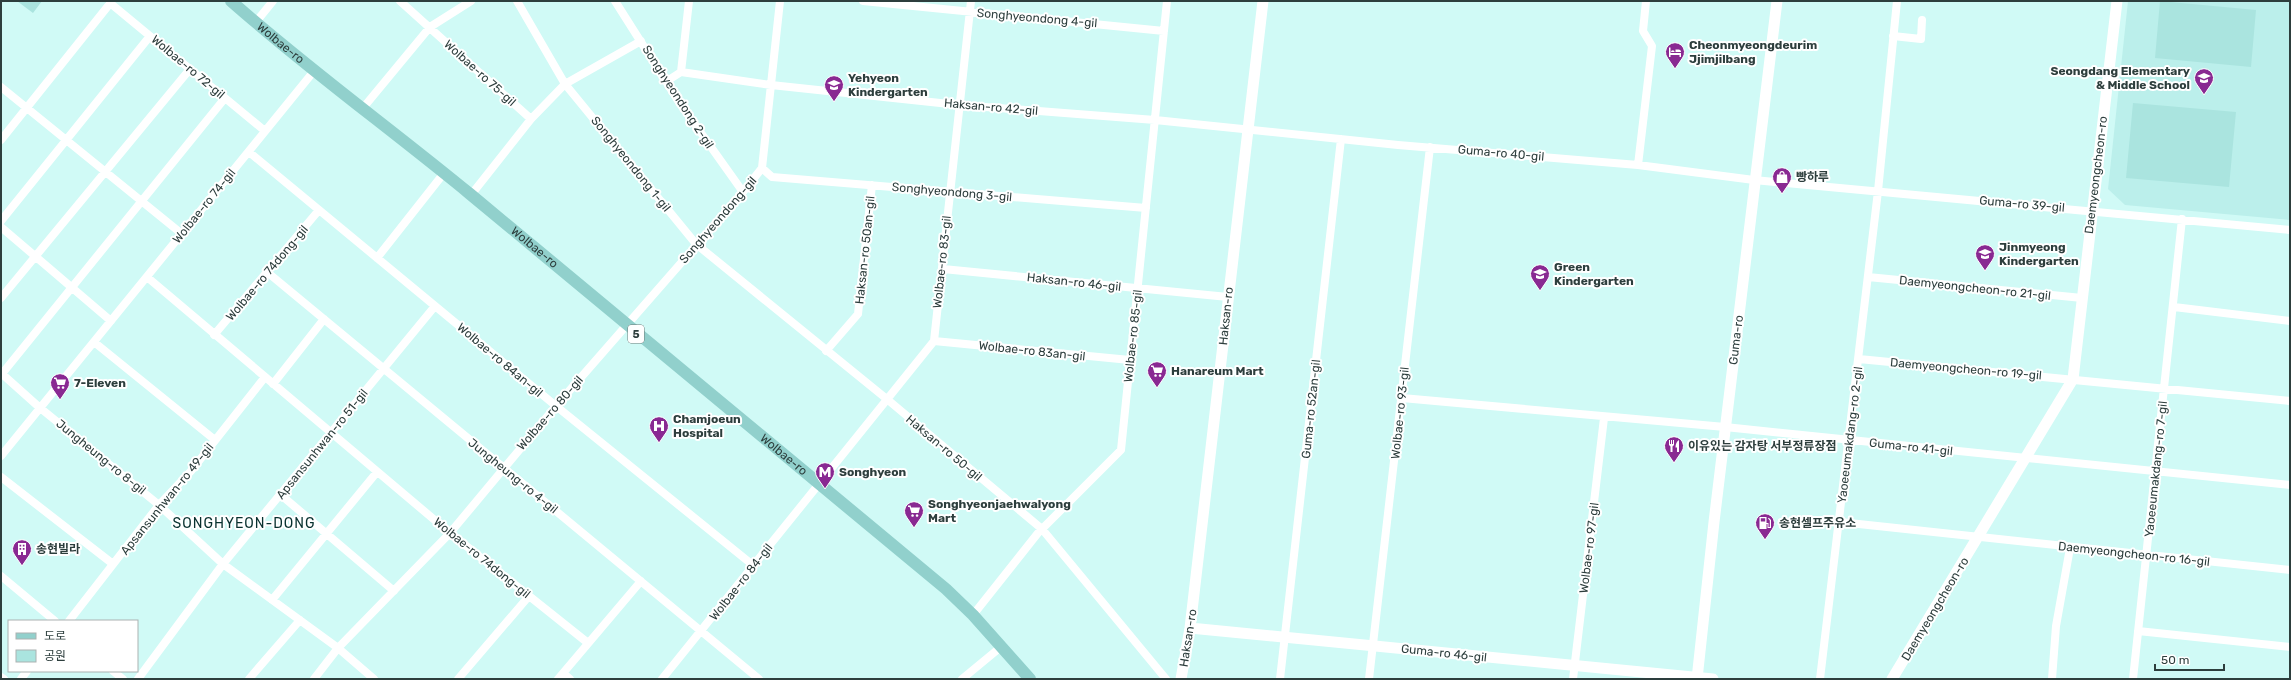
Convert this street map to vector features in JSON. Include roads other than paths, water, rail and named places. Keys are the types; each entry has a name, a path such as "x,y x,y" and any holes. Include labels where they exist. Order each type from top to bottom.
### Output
{"main road":[{"name":"Wolbae-ro","path":"231,1 314,71 363,108 471,195 627,326 946,589 1002,646 1030,679"},
{"name":"Haksan-ro","path":"1181,679 1190,628 1246,130 1263,1"},
{"name":"Guma-ro","path":"1697,678 1754,180 1777,1"},
{"name":"Daemyeongcheon-ro","path":"1892,679 2073,379 2116,1"},
{"name":"Guma-ro 46-gil","path":"1190,628 1713,679"}],"street":[{"path":"256,22 273,1"},
{"name":"Wolbae-ro 75-gil","path":"400,1 531,119"},
{"path":"363,108 430,27 471,1"},
{"name":"Songhyeondong 1-gil","path":"517,1 566,84 696,244"},
{"name":"Songhyeondong 2-gil","path":"615,1 679,102 743,192"},
{"path":"667,81 680,72 689,1"},
{"name":"Songhyeondong-gil","path":"627,326 762,168 780,1"},
{"name":"Songhyeondong 4-gil","path":"863,1 1164,30"},
{"name":"Wolbae-ro 83-gil","path":"934,341 943,269 949,191 971,1"},
{"name":"Wolbae-ro 85-gil","path":"973,615 1042,530 1121,450 1167,1"},
{"path":"1638,165 1652,46 1643,31 1646,1"},
{"name":"Yaoeeumakdang-ro 2-gil","path":"1820,679 1859,359 1897,1"},
{"name":"Wolbae-ro 72-gil","path":"1,140 111,2 265,131"},
{"path":"1893,36 1921,39 1922,20"},
{"path":"1,221 150,36"},
{"path":"471,195 531,119 566,84 641,41"},
{"path":"1,298 190,69"},
{"name":"Wolbae-ro 74-gil","path":"1,456 39,407 94,342 314,71"},
{"name":"Haksan-ro 42-gil","path":"680,72 771,84 959,105 1155,120 1246,130"},
{"path":"1,87 182,234"},
{"path":"1,374 73,288 225,98"},
{"name":"Guma-ro 40-gil","path":"1246,130 1638,165 1754,180"},
{"name":"Guma-ro 52an-gil","path":"1280,679 1341,139"},
{"name":"Wolbae-ro 93-gil","path":"1369,679 1374,646 1430,147"},
{"name":"Wolbae-ro 84an-gil","path":"249,152 556,406 754,566"},
{"name":"Songhyeondong 3-gil","path":"762,168 772,177 1146,208"},
{"path":"377,258 444,173"},
{"name":"Guma-ro 39-gil","path":"1754,180 2092,210 2290,230"},
{"name":"Haksan-ro 50an-gil","path":"826,351 858,314 872,185"},
{"name":"Wolbae-ro 74dong-gil","path":"214,335 319,210"},
{"name":"Yaoeeumakdang-ro 7-gil","path":"2133,679 2174,307 2182,219"},
{"path":"1,227 111,320"},
{"name":"Haksan-ro 50-gil","path":"696,244 888,400 1042,530 1166,679"},
{"name":"Haksan-ro 46-gil","path":"943,269 1228,297"},
{"name":"Jungheung-ro 4-gil","path":"267,272 759,679"},
{"name":"Wolbae-ro 74dong-gil","path":"146,277 450,533 588,643"},
{"name":"Daemyeongcheon-ro 21-gil","path":"1868,277 2082,298"},
{"name":"Apsansunhwan-ro 51-gil","path":"138,679 223,564 332,434 435,306"},
{"path":"2174,307 2290,321"},
{"path":"273,384 324,319"},
{"name":"Wolbae-ro 80-gil","path":"314,679 338,648 450,533 556,406 627,326"},
{"path":"818,484 888,400 934,341"},
{"name":"Wolbae-ro 83an-gil","path":"934,341 1130,360"},
{"path":"94,342 215,440"},
{"name":"Daemyeongcheon-ro 19-gil","path":"1859,359 2290,401"},
{"name":"Jungheung-ro 8-gil","path":"1,374 159,505 223,564 338,648 374,679"},
{"name":"Apsansunhwan-ro 49-gil","path":"70,620 159,505 191,471 265,377"},
{"name":"Guma-ro 41-gil","path":"1402,398 1604,418 1725,427 2290,485"},
{"name":"Wolbae-ro 97-gil","path":"1573,679 1604,418"},
{"path":"272,600 377,472"},
{"path":"1,477 114,564"},
{"name":"Wolbae-ro 84-gil","path":"662,679 754,566 818,484"},
{"path":"281,495 394,590"},
{"path":"1840,522 1978,538"},
{"name":"Daemyeongcheon-ro 16-gil","path":"1978,538 2290,570"},
{"path":"2052,679 2056,626 2070,548"},
{"path":"1,576 54,620"},
{"path":"570,679 560,676 641,581"},
{"path":"458,679 529,596"},
{"path":"249,679 300,620"},
{"path":"2138,631 2290,647"},
{"path":"962,679 1002,646"},
{"path":"114,672 123,679"}],"place":[{"name":"Cheonmyeongdeurim Jjimjilbang","path":"1675,69"},
{"name":"Seongdang Elementary & Middle School","path":"2204,95"},
{"name":"Yehyeon Kindergarten","path":"834,102"},
{"name":"빵하루","path":"1782,194"},
{"name":"Jinmyeong Kindergarten","path":"1985,271"},
{"name":"Green Kindergarten","path":"1540,291"},
{"name":"Hanareum Mart","path":"1157,388"},
{"name":"7-Eleven","path":"60,400"},
{"name":"Chamjoeun Hospital","path":"659,443"},
{"name":"이유있는 감자탕 서부정류장점","path":"1674,463"},
{"name":"Songhyeon","path":"825,489"},
{"name":"Songhyeonjaehwalyong Mart","path":"914,528"},
{"name":"송현셀프주유소","path":"1765,540"},
{"name":"송현빌라","path":"22,566"}],"district":[{"name":"SONGHYEON-DONG","path":"244,523"}]}
